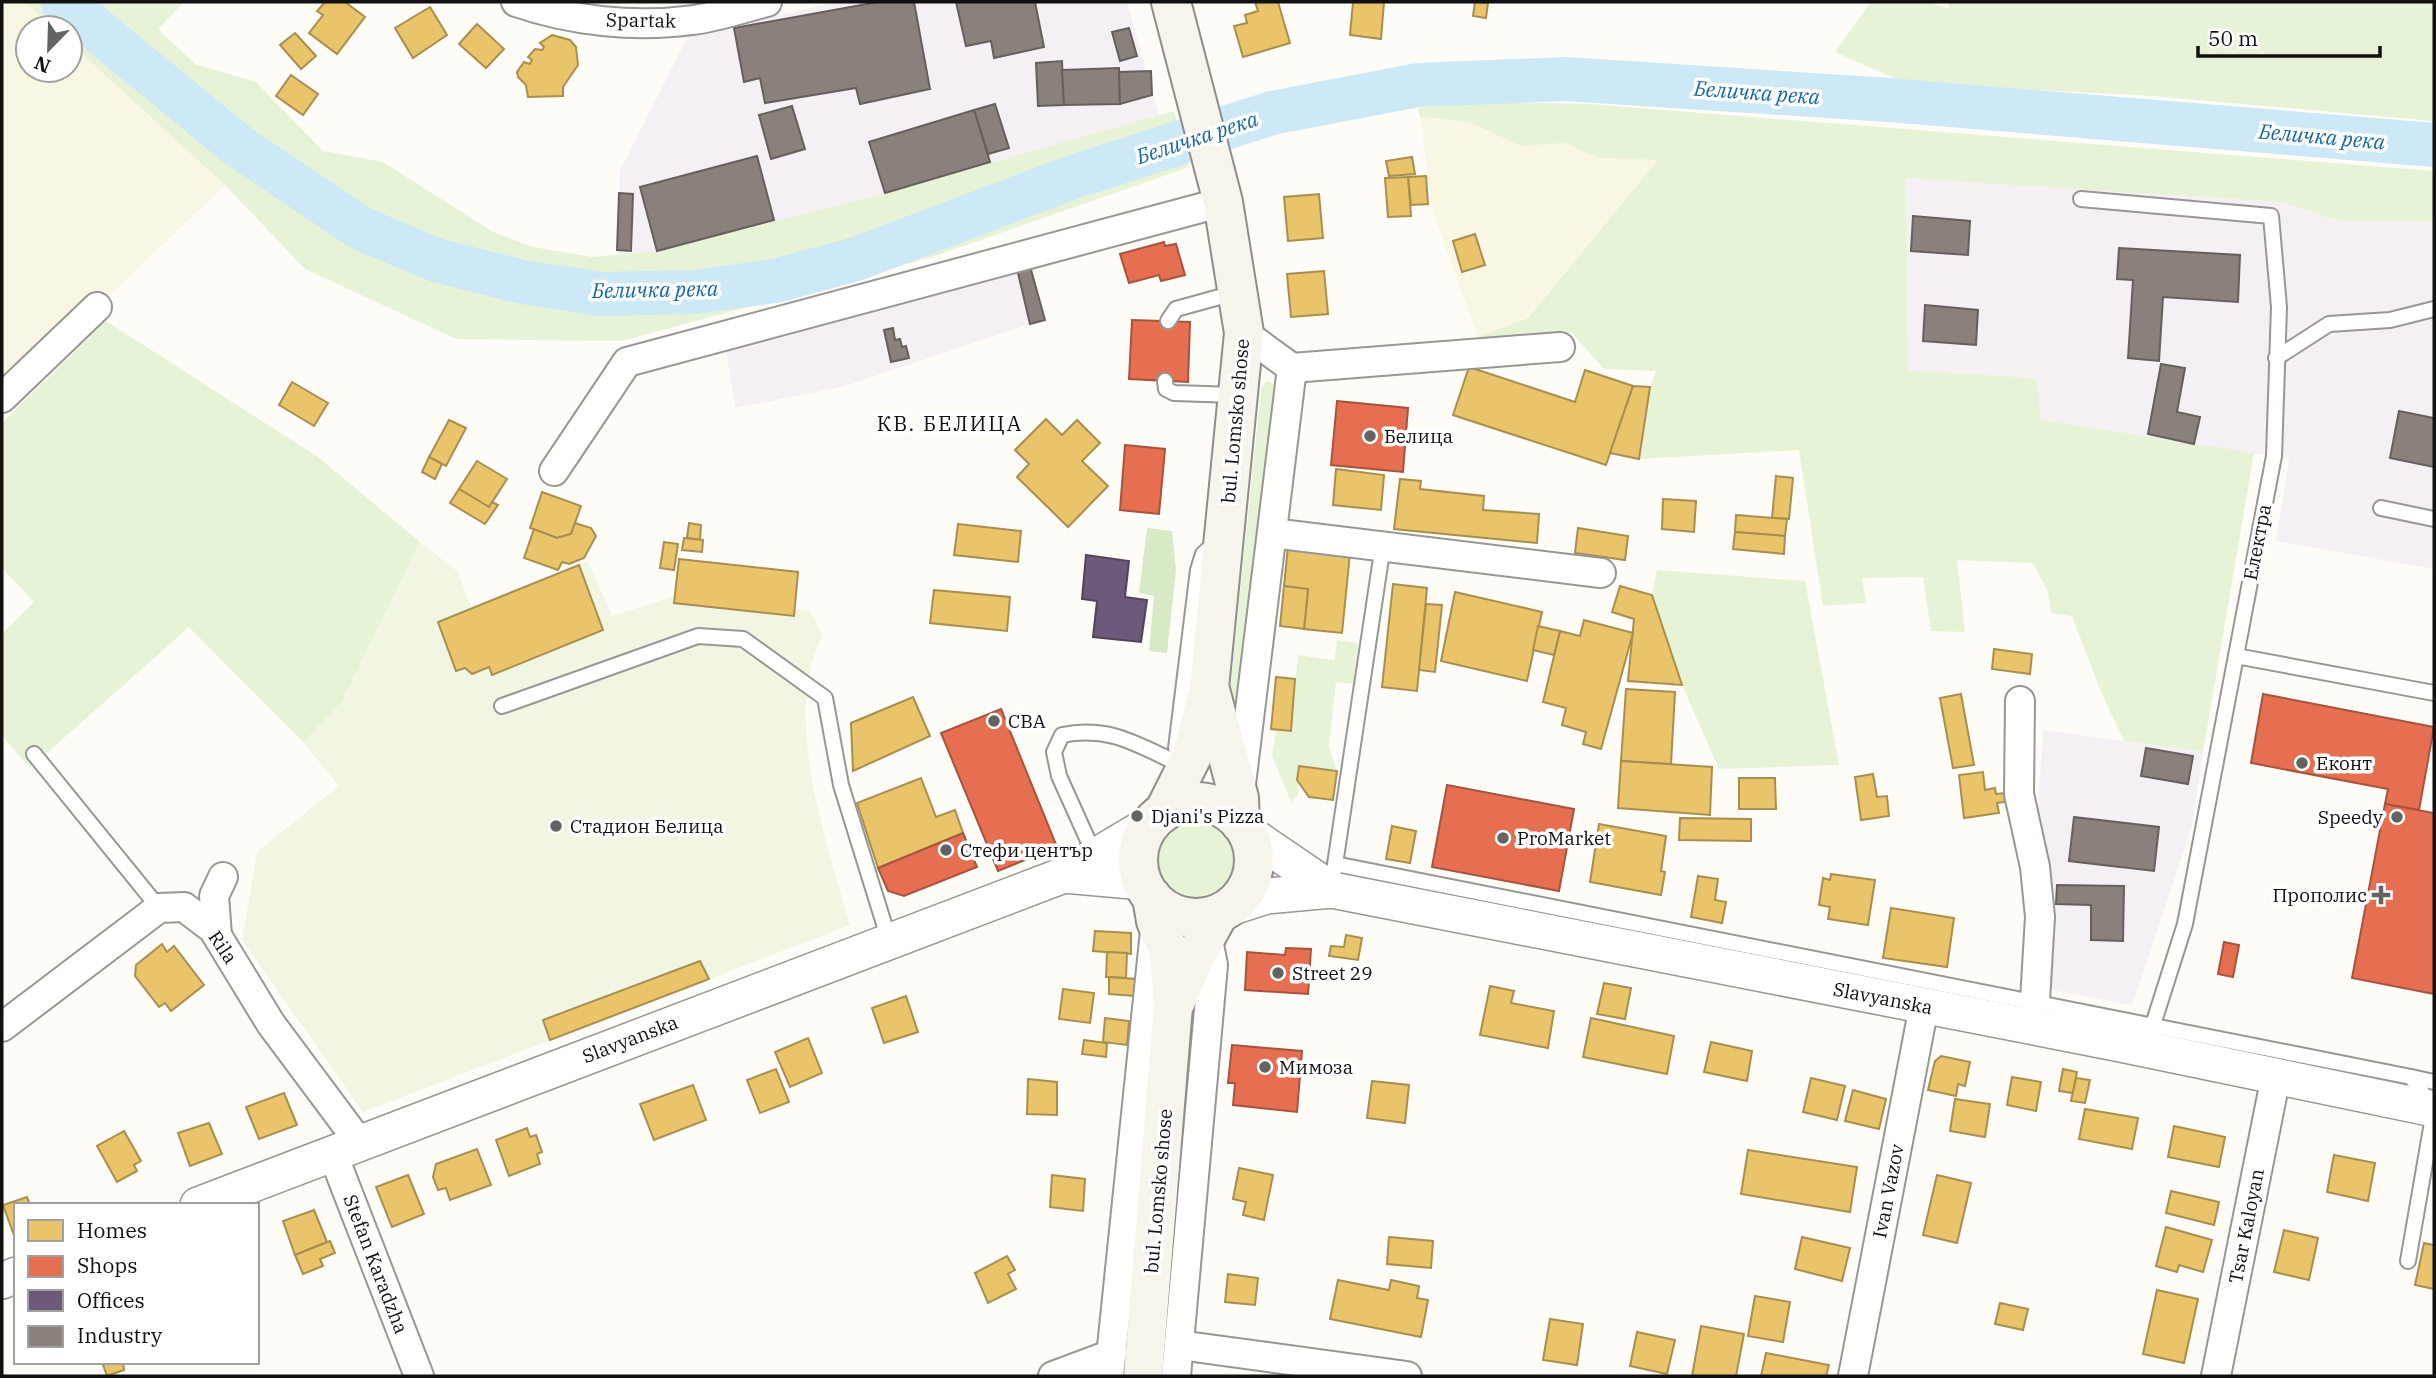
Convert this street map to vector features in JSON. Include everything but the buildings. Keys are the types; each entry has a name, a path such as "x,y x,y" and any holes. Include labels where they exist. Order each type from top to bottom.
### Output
{"main road":[{"name":"bul. Lomsko shose","path":"1168,794 1192,756 1209,688 1244,333 1223,202 1171,2"},
{"name":"bul. Lomsko shose","path":"1209,688 1242,817"},
{"path":"1168,794 1183,804 1203,803 1242,817 1254,854 1252,874 1244,893 1218,919 1185,917 1150,900 1138,853 1168,794"},
{"name":"bul. Lomsko shose","path":"1143,1376 1173,1006 1169,951 1150,900"},
{"name":"bul. Lomsko shose","path":"1173,1006 1218,919"}],"street":[{"name":"Spartak","path":"516,2 550,13 617,23 693,20 767,2"},
{"path":"554,471 627,362 1223,202"},
{"path":"2,398 97,307"},
{"path":"1244,333 1293,368 1560,347"},
{"path":"1242,817 1272,533 1293,368"},
{"path":"1272,533 1601,573"},
{"path":"2020,701 2019,794 2035,867 2040,917 2035,1000"},
{"name":"Slavyanska","path":"203,1203 1064,875 1096,857 1168,794"},
{"name":"Slavyanska","path":"1242,817 1334,877 1924,1006 2150,1037 2276,1076 2434,1109"},
{"name":"Slavyanska","path":"1064,875 1150,900"},
{"path":"217,935 214,896 223,877"},
{"name":"Slavyanska","path":"1218,919 1267,896 1334,877"},
{"path":"1053,1376 1110,1365 1150,900"},
{"name":"Rila","path":"159,908 184,907 217,935 345,1147"},
{"path":"2,1027 159,908"},
{"path":"1177,1376 1218,919"},
{"name":"Ivan Vazov","path":"1853,1376 1924,1006"},
{"name":"Tsar Kaloyan","path":"2216,1376 2276,1076"},
{"name":"Stefan Karadzha","path":"345,1147 419,1376"},
{"path":"1179,1345 1407,1376"}],"lane":[{"name":"Електра","path":"2081,199 2271,216 2279,307 2274,456 2185,924 2150,1037"},
{"path":"1168,321 1176,309 1237,292"},
{"path":"2276,358 2329,324 2390,320 2434,309"},
{"path":"1165,381 1166,389 1174,393 1238,395"},
{"path":"2381,508 2434,519"},
{"path":"1168,794 1198,570 1203,554 1224,534"},
{"path":"1383,545 1334,877 2035,1000 2150,1037 2434,1082"},
{"path":"502,706 698,636 743,639 825,698 841,785 889,940"},
{"path":"2236,656 2434,693"},
{"path":"1096,857 1059,776 1054,752 1062,735 1088,730 1116,735 1168,794"},
{"path":"34,754 159,908"},
{"path":"2408,1261 2434,1109 2411,1077"}],"shaded area":[{"path":"2,2 25,2 38,14 14,14 14,84 84,84 84,56 225,185 2,398"},
{"path":"836,2 1127,2 1159,116 885,193 657,251 617,255 620,171 688,36"},
{"path":"1420,117 1469,122 1521,146 1566,143 1598,158 1659,160 1527,318 1478,337 1433,212"},
{"path":"1906,177 2281,202 2339,221 2434,221 2434,569 2276,541 2289,459 2041,420 2036,378 1908,370"},
{"path":"1017,269 1030,324 842,387 736,408 725,346"},
{"path":"2043,730 2203,752 2192,826 2132,1005 2036,987 2037,827"}],"green space":[{"path":"25,2 184,2 158,29 195,64 256,82 323,151 383,162 493,232 533,247 592,257 657,251 885,193 1174,111 1189,167 932,257 622,341 456,339 305,269 225,185 84,56 84,14 38,14"},
{"path":"1871,2 1927,2 1949,9 1948,2 2434,2 2434,121 2153,96 1905,83 1835,52"},
{"path":"1490,102 1589,104 2434,171 2434,221 2339,221 2281,202 1906,178 1908,370 2036,378 2041,420 2254,453 2203,752 2124,741 2101,692 2072,616 2051,613 2048,592 2033,563 1957,560 1965,632 1931,631 1923,577 1862,578 1866,603 1823,606 1799,450 1639,459 1650,387 1656,371 1604,369 1572,333 1481,346 1478,337 1528,318 1658,160 1598,158 1566,143 1521,146 1469,122 1420,117 1418,108"},
{"path":"106,321 318,457 420,542 341,703 303,742 189,627 30,768 2,736 2,634 34,602 2,568 2,423"},
{"path":"1266,381 1274,383 1277,392 1241,722 1228,711 1261,389"},
{"path":"1147,528 1172,531 1176,570 1167,653 1149,651 1154,596 1139,593"},
{"name":"Стадион Белица","path":"420,542 458,572 471,608 588,561 612,616 672,597 810,611 822,634 810,670 806,705 810,769 824,834 850,925 363,1112 242,940 257,852 339,786 303,742 341,703"},
{"path":"1657,570 1805,581 1839,765 1719,769 1682,685 1652,595"},
{"path":"1337,640 1358,643 1353,684 1336,682 1329,747 1337,771 1299,766 1298,795 1291,802 1272,756 1276,729 1291,730 1298,655 1334,660"},
{"path":"1195,818 1211,821 1225,830 1234,844 1237,860 1234,876 1225,890 1211,899 1195,902 1179,899 1165,890 1156,876 1153,860 1156,844 1165,830 1179,821"}],"waterway":[{"name":"Беличка река","path":"63,2 237,145 362,229 436,260 522,282 601,294 695,292 775,281 856,259 1073,177 1272,113 1418,85 1566,79 1889,100 2434,145"}],"place":[{"name":"Белица","path":"1370,436"},
{"name":"CBA","path":"994,721"},
{"name":"Еконт","path":"2302,763"},
{"name":"Djani's Pizza","path":"1137,816"},
{"name":"Speedy","path":"2397,817"},
{"name":"Стадион Белица","path":"556,826"},
{"name":"ProMarket","path":"1503,838"},
{"name":"Стефи център","path":"946,850"},
{"name":"Прополис","path":"2381,895"},
{"name":"Street 29","path":"1278,973"},
{"name":"Мимоза","path":"1265,1067"}],"district":[{"name":"КВ. БЕЛИЦА","path":"950,423"}]}
